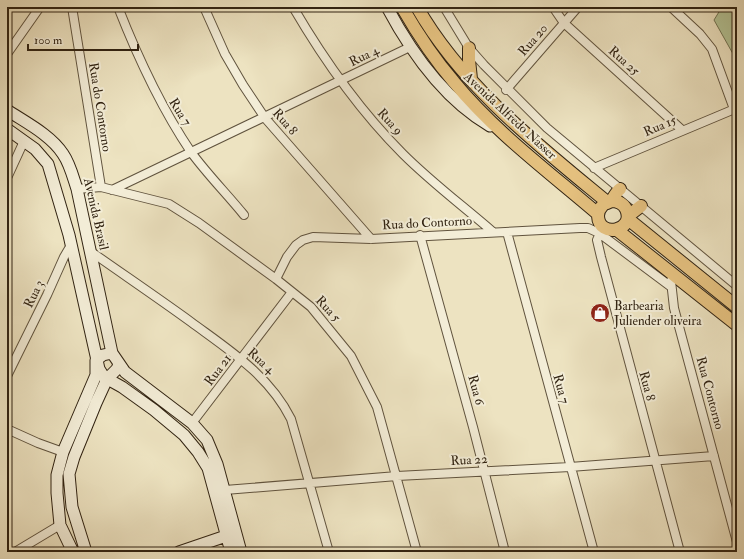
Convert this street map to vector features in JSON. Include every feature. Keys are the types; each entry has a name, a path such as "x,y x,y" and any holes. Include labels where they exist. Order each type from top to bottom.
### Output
{"main road":[{"name":"Avenida Alfredo Nasser","path":"402,7 429,50 454,83 506,134 598,214"},
{"name":"Avenida Alfredo Nasser","path":"417,7 448,52 471,79 514,123 609,201"},
{"path":"469,48 471,79"},
{"path":"609,201 621,203 625,206 628,217 626,224 617,230 601,230 598,214 603,205 609,201 620,188"},
{"path":"628,217 641,206"},
{"path":"628,217 737,307"},
{"path":"617,230 671,280 737,325"}],"street":[{"path":"7,54 40,7"},
{"name":"Rua do Contorno","path":"72,7 101,187"},
{"name":"Rua 7","path":"118,7 157,98 192,153 244,215"},
{"name":"Rua 8","path":"204,7 226,54 243,85 265,118 371,239"},
{"name":"Rua 9","path":"293,7 339,81 401,153 493,232"},
{"path":"387,7 410,47 433,76 461,104 485,123 506,134"},
{"path":"444,7 469,48 506,90 547,128 594,168 737,286"},
{"name":"Rua 25","path":"552,7 564,23 682,130"},
{"name":"Rua 20","path":"506,90 578,7"},
{"path":"671,7 678,10 712,49 736,109"},
{"name":"Rua 4","path":"112,190 265,118 410,47"},
{"name":"Rua 15","path":"594,168 682,130 736,109"},
{"name":"Avenida Brasil","path":"7,110 50,139 63,153 71,169 112,353 125,372 192,423 207,440 226,536 227,551"},
{"path":"7,129 43,157 51,174 71,245 98,369 107,379"},
{"path":"7,178 24,141"},
{"path":"51,174 65,167 71,169"},
{"name":"Rua 5","path":"76,189 101,187 160,201 173,206 200,223 276,279 311,307 351,356 377,408 417,552"},
{"path":"59,199 65,200 70,197 76,189"},
{"name":"Rua do Contorno","path":"276,279 287,257 296,245 303,240 313,237 371,239 580,228 601,230"},
{"path":"601,230 671,280"},
{"name":"Rua 8","path":"601,230 598,240 601,256 680,552"},
{"name":"Rua 7","path":"507,232 594,552"},
{"name":"Rua 6","path":"420,236 485,471 505,552"},
{"name":"Rua 3","path":"7,376 71,245"},
{"name":"Rua 4","path":"90,251 242,359 261,376 283,403 291,418 329,552"},
{"name":"Rua Contorno","path":"671,280 714,456 737,542"},
{"name":"Rua 21","path":"192,423 292,292"},
{"path":"96,360 103,355 112,353"},
{"path":"73,552 60,525 57,475 63,452 96,375 96,360"},
{"path":"86,552 72,507 69,474 85,430 107,379 117,370 119,364"},
{"name":"Avenida Brasil","path":"107,379 122,386 154,410 184,435 198,452 213,466 225,490 242,552"},
{"path":"7,429 63,452"},
{"name":"Rua 22","path":"225,490 397,476 570,467 654,459 714,456"},
{"path":"57,475 69,474"},
{"path":"15,552 60,525"},
{"path":"179,552 226,536"}],"green space":[{"path":"722,7 737,7 737,61 714,20"}],"place":[{"name":"Barbearia Juliender oliveira","path":"600,313"}]}
